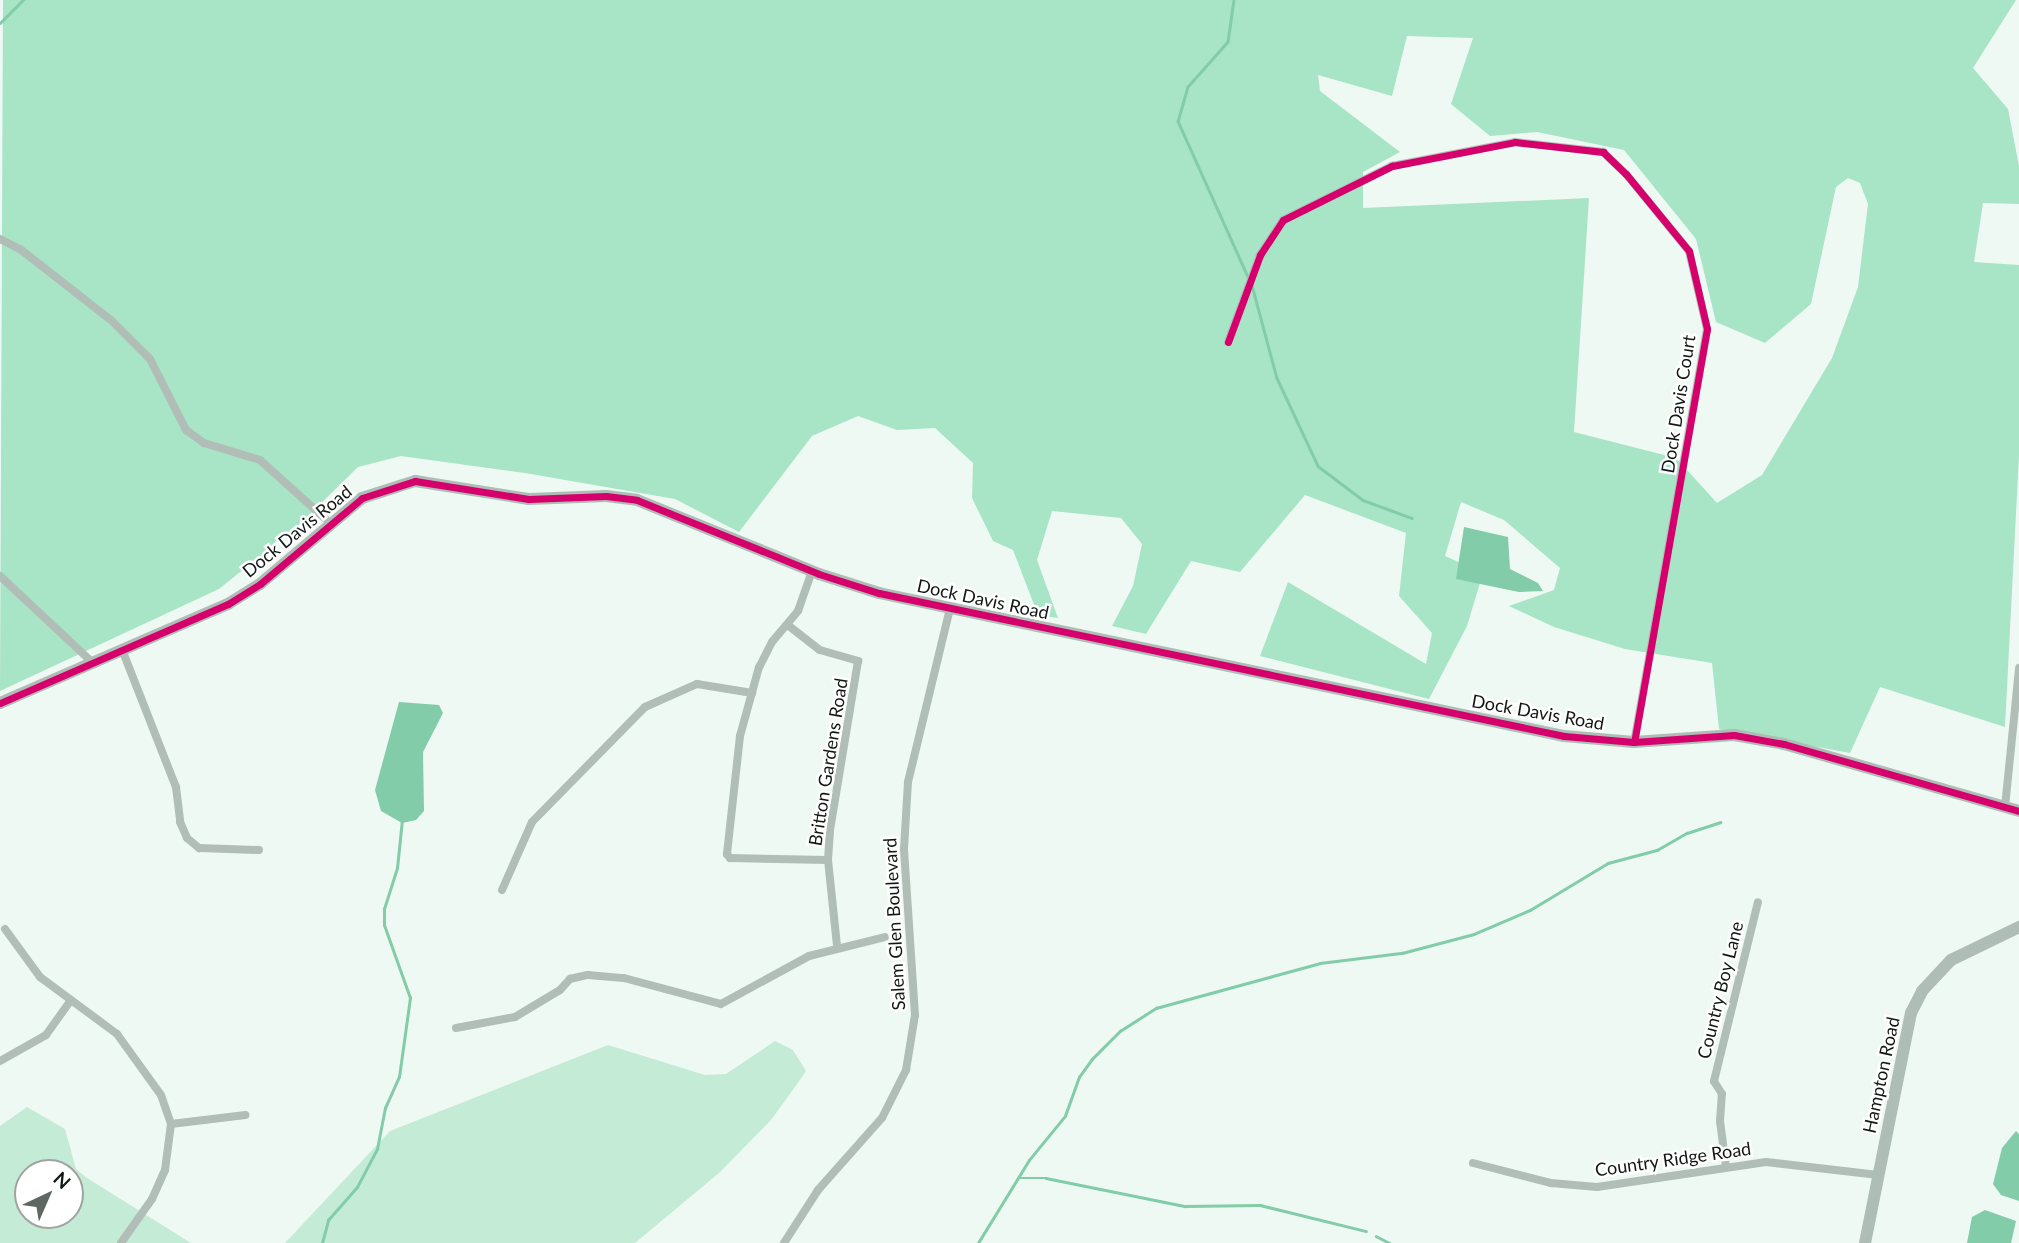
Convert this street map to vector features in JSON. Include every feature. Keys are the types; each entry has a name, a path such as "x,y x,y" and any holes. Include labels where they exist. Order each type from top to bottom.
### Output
{"street":[{"name":"Dock Davis Court","path":"1228,342 1260,255 1283,220 1392,166 1515,142 1603,152 1626,174 1689,251 1707,329 1634,742"},
{"path":"0,239 20,249 111,320 150,359 186,430 204,443 260,460 330,523"},
{"name":"Dock Davis Road","path":"0,703 123,652 246,593 362,498 404,482 529,499 623,497 660,508 812,571 950,609 1564,736 1634,742 1734,735 1784,744 2019,811"},
{"path":"812,571 789,626 772,642 752,693 736,759 727,854 730,858 828,860"},
{"path":"0,576 94,664"},
{"name":"Salem Glen Boulevard","path":"784,1243 818,1190 882,1118 911,1051 915,981 904,849 908,782 950,609"},
{"name":"Britton Gardens Road","path":"789,626 820,650 858,661 828,860 837,946"},
{"path":"123,652 176,787 180,822 187,838 198,848 259,850"},
{"path":"2005,807 2019,668"},
{"path":"502,890 532,822 645,708 697,684 752,693"},
{"name":"Country Boy Lane","path":"1726,1167 1720,1121 1722,1094 1714,1081 1758,902"},
{"name":"Hampton Road","path":"1865,1243 1903,1039 1923,991 1951,960 2019,927"},
{"path":"5,929 30,967 128,1046 156,1084 171,1124 160,1185 121,1243"},
{"path":"456,1028 515,1017 560,990 570,979 588,975 624,978 721,1004 809,956 837,946 885,937"},
{"path":"0,1061 46,1035 71,1000"},
{"path":"171,1124 245,1115"},
{"name":"Country Ridge Road","path":"1473,1163 1551,1182 1597,1187 1766,1162 1878,1174"}],"shaded area":[{"path":"3,0 2016,0 1973,68 2008,109 2019,166 2019,204 1983,203 1974,262 2019,265 2019,455 2005,727 1880,687 1850,753 1719,729 1712,663 1625,649 1554,627 1509,606 1554,590 1560,568 1504,520 1461,502 1445,556 1483,573 1467,626 1429,699 1260,656 1288,582 1426,664 1432,633 1399,596 1406,533 1305,495 1240,572 1191,561 1146,634 1112,626 1133,586 1142,544 1121,518 1052,511 1037,560 1058,618 1038,615 1013,550 993,541 972,498 973,463 935,428 897,430 858,416 812,436 739,532 675,499 525,473 401,456 358,467 300,524 219,589 0,691","holes":["1407,36 1473,38 1451,104 1490,136 1537,132 1624,150 1696,239 1716,322 1765,343 1811,304 1836,187 1848,178 1860,183 1868,204 1858,287 1832,358 1762,475 1717,503 1676,458 1574,432 1589,198 1363,208 1363,172 1400,152 1320,91 1318,75 1392,96"]},
{"path":"1464,527 1508,537 1510,569 1538,583 1543,591 1519,592 1456,579"},
{"path":"399,702 439,705 443,713 423,752 424,811 416,820 402,823 381,811 375,790"},
{"path":"775,1041 793,1050 806,1071 800,1080 771,1120 719,1173 635,1243 285,1243 390,1131 608,1045 705,1075 726,1074"},
{"path":"27,1107 65,1129 73,1159 14,1159 14,1229 84,1229 84,1176 191,1243 0,1243 0,1126"},
{"path":"2016,1131 2019,1134 2019,1201 2001,1195 1993,1184 2002,1148"},
{"path":"1985,1210 2016,1221 2011,1243 1967,1243 1972,1217"}],"waterway":[{"path":"0,23 23,0"},
{"path":"1234,0 1228,42 1188,87 1178,121 1249,279"},
{"path":"1252,285 1277,378 1318,466 1363,500 1412,518"},
{"path":"322,1243 328,1220 357,1187 377,1149 385,1108 399,1077 410,998 384,925 384,909 397,868 402,820"},
{"path":"978,1243 1029,1160 1065,1116 1079,1077 1092,1059 1120,1031 1156,1008 1320,963 1402,953 1474,934 1530,910 1608,863 1657,850 1687,833 1720,822"},
{"path":"1019,1178 1046,1178 1185,1206 1260,1205 1366,1231"},
{"path":"1376,1236 1390,1243"}],"cycle path":[{"path":"1228,342 1260,255 1283,220 1392,166 1515,142 1603,152 1626,174 1689,251 1707,329 1634,742"},
{"path":"0,703 228,604 260,584 362,498 415,481 529,499 606,496 637,500 819,574 879,593 1564,736 1634,742 1734,735 1784,744 2019,811"}]}
